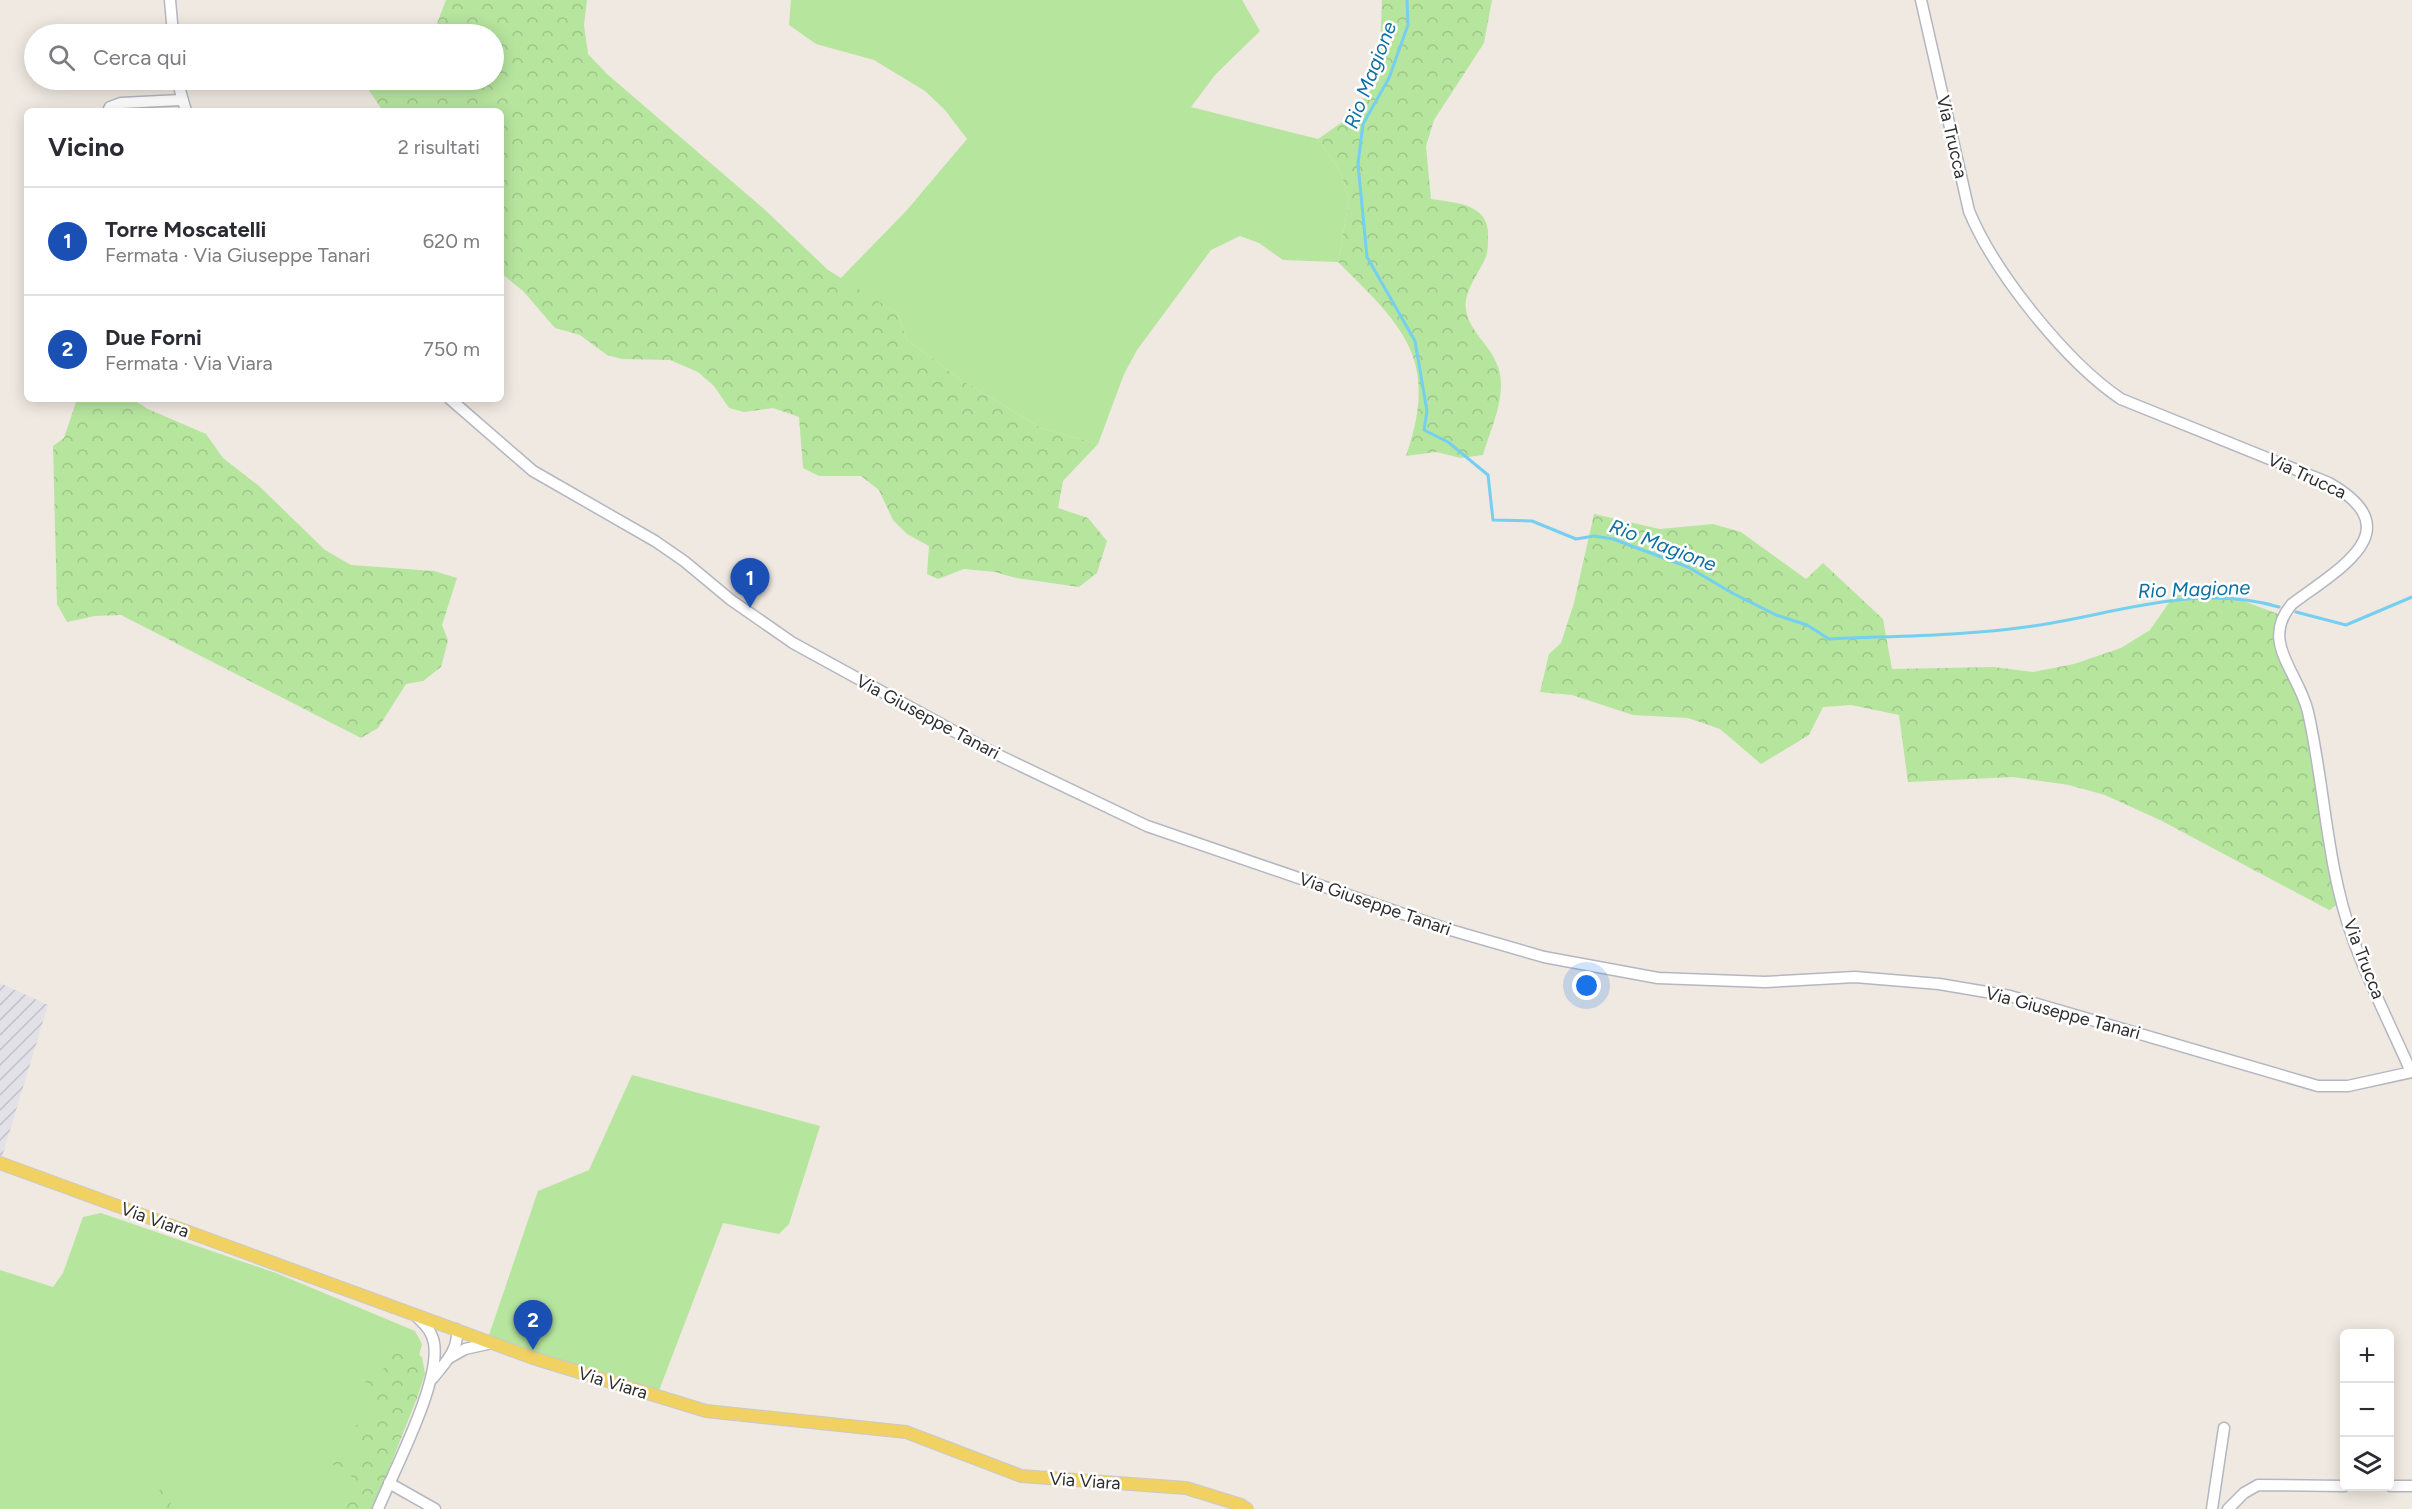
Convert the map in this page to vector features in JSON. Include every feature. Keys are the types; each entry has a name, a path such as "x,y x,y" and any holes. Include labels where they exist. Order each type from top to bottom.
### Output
{"main road":[{"name":"Via Viara","path":"0,1162 492,1343 706,1411 906,1432 1021,1476 1186,1488 1241,1505 1247,1509"}],"street":[{"path":"170,0 172,24"},
{"name":"Via Trucca","path":"1921,0 1969,211 1977,231 2011,285 2101,385 2121,399 2329,483 2357,500 2372,518 2373,526 2367,546 2292,604 2282,616 2277,630 2283,652 2307,708 2325,831 2352,938 2412,1072"},
{"path":"180,90 185,108"},
{"path":"110,108 121,104 182,100"},
{"name":"Via Giuseppe Tanari","path":"453,402 533,471 655,541 684,561 731,600 793,643 992,752 1147,826 1189,841 1447,929 1533,954 1586,966 1658,978 1712,982 1765,982 1855,977 1939,984 2010,996 2318,1086 2348,1086 2412,1072"},
{"path":"413,1313 429,1328 434,1342 432,1378"},
{"path":"378,1509 432,1378 449,1358 456,1342 452,1328 434,1342"},
{"path":"449,1358 465,1349 492,1343"},
{"path":"2211,1509 2224,1428"},
{"path":"389,1483 435,1509"},
{"path":"2228,1509 2244,1493 2258,1485 2340,1486"},
{"path":"2394,1486 2412,1486"}],"shaded area":[{"path":"0,983 48,1005 0,1163"}],"green space":[{"path":"446,0 587,0 584,25 588,54 607,74 764,209 828,270 897,313 907,340 960,379 1041,428 1098,444 1063,481 1058,508 1088,518 1107,541 1097,573 1079,587 1016,578 995,572 964,569 938,579 927,574 929,546 907,534 893,520 879,490 861,476 819,476 803,468 799,417 773,408 744,412 729,408 714,386 698,372 670,360 622,359 607,355 580,335 555,328 524,292 504,275 504,108 381,108 369,90 504,90 504,24 437,24"},
{"path":"791,0 1242,0 1260,31 1215,75 1191,107 1318,139 1341,172 1349,201 1338,262 1283,260 1259,243 1240,236 1211,250 1137,350 1124,374 1098,444 1041,428 960,379 907,340 897,313 840,279 907,210 967,139 945,110 925,91 874,60 816,44 789,25"},
{"path":"1382,0 1492,0 1484,43 1434,120 1426,146 1431,199 1469,207 1483,217 1487,226 1487,254 1469,290 1466,304 1471,325 1493,355 1500,373 1498,409 1483,455 1461,458 1436,452 1406,456 1415,423 1419,394 1417,370 1410,348 1398,327 1382,307 1338,262 1349,201 1341,172 1318,139 1344,121 1379,80"},
{"path":"76,402 137,402 206,434 223,458 259,486 325,550 351,565 434,571 457,578 442,625 448,640 441,667 423,681 406,684 378,728 361,738 121,615 95,616 67,622 57,604 53,446 64,438"},
{"path":"1594,514 1660,529 1713,524 1741,532 1806,579 1823,563 1883,619 1892,669 1994,667 2033,672 2074,664 2121,648 2150,630 2175,594 2228,595 2278,614 2285,645 2312,710 2344,900 2329,910 2162,821 2105,795 2069,785 2013,777 1908,782 1899,715 1851,705 1823,707 1809,735 1761,764 1720,729 1688,718 1633,715 1572,695 1540,692 1549,654 1561,643 1574,603"},
{"path":"632,1075 820,1126 789,1224 779,1234 723,1223 655,1401 488,1338 538,1191 589,1170"},
{"path":"101,1213 276,1273 415,1331 422,1344 415,1371 351,1509 0,1509 0,1270 53,1287 63,1273 83,1217"},
{"path":"403,1342 422,1357 425,1374 417,1398 373,1509 344,1509 354,1478 326,1460 339,1455 353,1462 362,1444 347,1439 354,1426 379,1416 365,1382 381,1372"},
{"path":"166,1487 171,1498 170,1509 151,1509 158,1491"}],"waterway":[{"name":"Rio Magione","path":"1407,0 1408,25 1389,78 1363,124 1358,164 1367,257 1415,341 1427,411 1424,430 1448,442 1488,475 1493,520 1532,521 1576,539 1594,536 1613,539 1688,567 1734,594 1776,615 1807,625 1829,639 2002,630 2184,599 2247,600 2279,607"},
{"name":"Rio Magione","path":"2296,612 2346,625 2412,597"}],"place":[{"name":"Torre Moscatelli","path":"750,608"},
{"name":"Due Forni","path":"533,1350"}]}
